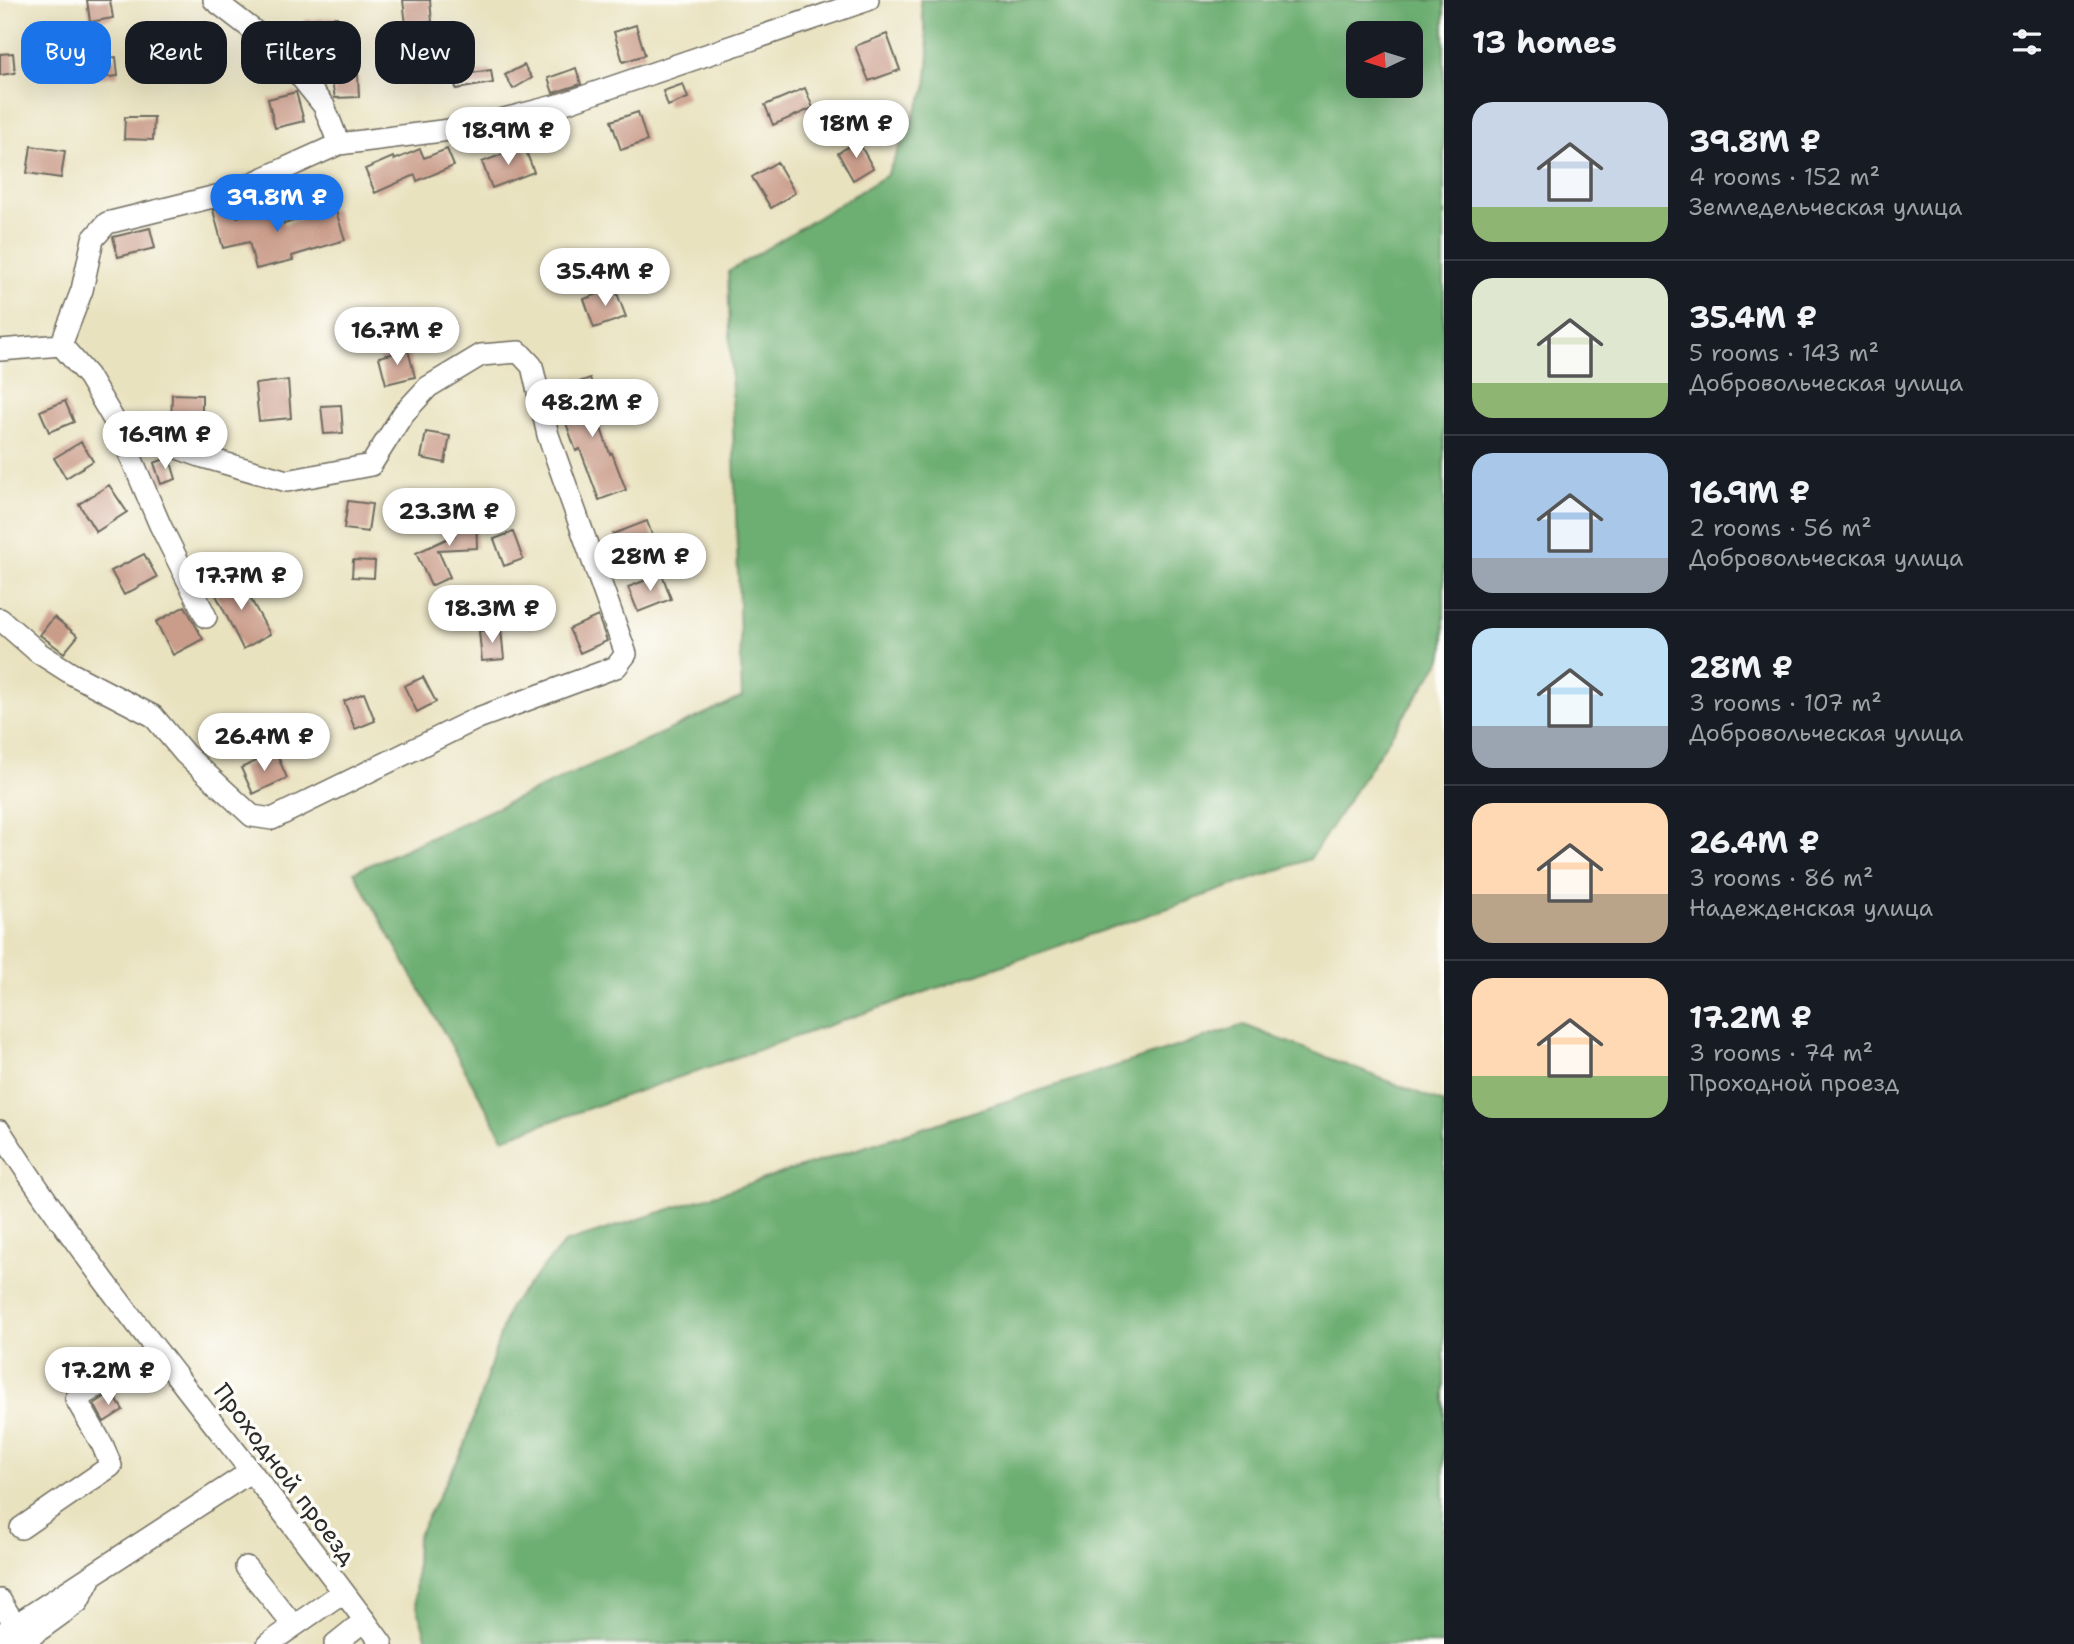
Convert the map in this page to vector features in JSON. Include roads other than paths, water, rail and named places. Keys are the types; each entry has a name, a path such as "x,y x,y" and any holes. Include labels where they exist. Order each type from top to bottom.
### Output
{"street":[{"path":"214,0 279,50 324,106 339,144"},
{"path":"61,345 82,290 93,239 107,223 233,192 339,144 473,127 562,104 868,0"},
{"path":"0,350 61,345"},
{"path":"61,345 88,376 118,427 160,525 206,617"},
{"path":"0,619 39,653 72,674 153,716 185,754 252,816 272,819 478,718 616,667 626,654 548,435 532,366 519,352 481,355 428,387 403,414 370,465 287,481 203,457 118,427"},
{"name":"Проходной проезд","path":"0,1131 75,1241 382,1644"},
{"path":"21,1528 111,1466 103,1446 76,1399 127,1368 159,1353"},
{"path":"0,1600 12,1635 91,1577 250,1472"},
{"path":"246,1567 294,1626"},
{"path":"268,1644 342,1592"},
{"path":"335,1644 365,1620"}]}
